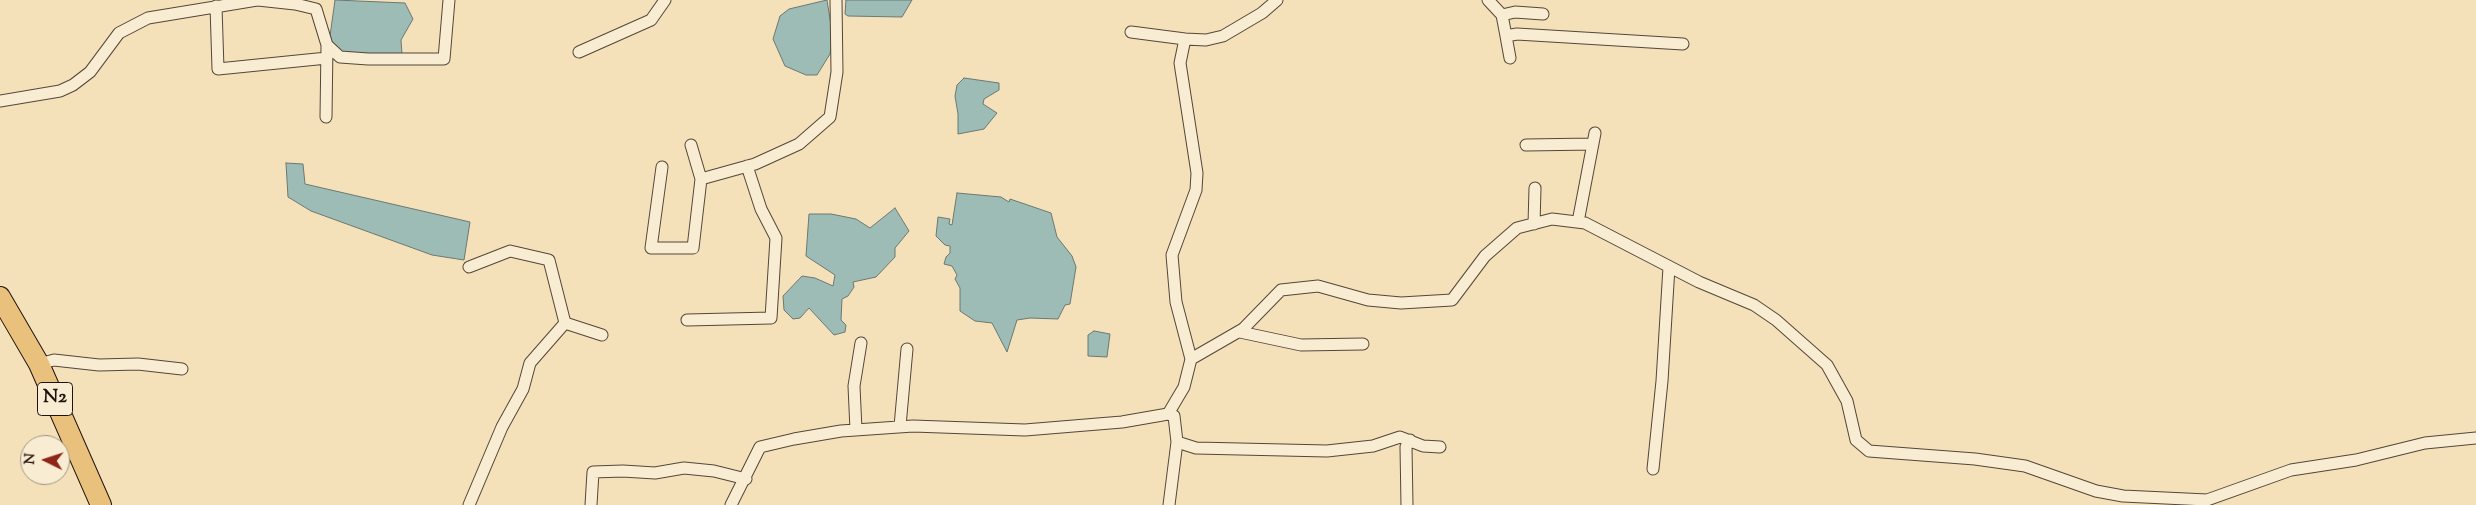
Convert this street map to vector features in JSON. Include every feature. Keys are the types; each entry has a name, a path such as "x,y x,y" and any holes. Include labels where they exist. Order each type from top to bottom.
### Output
{"highway":[{"name":"N2","path":"0,298 39,364 101,505"}],"street":[{"path":"0,102 60,91 73,85 90,72 119,33 148,18 258,0 316,9 327,45 326,117"},
{"path":"327,45 340,57 444,60 449,0"},
{"path":"578,52 651,20 665,0"},
{"path":"701,179 747,166 799,144 830,117 837,72 836,0"},
{"path":"1131,32 1185,40 1206,40 1223,36 1262,13 1277,0"},
{"path":"1488,0 1502,15 1510,58"},
{"path":"216,6 218,69 327,58"},
{"path":"1502,15 1515,12 1543,14"},
{"path":"1506,36 1516,34 1683,44"},
{"path":"1168,414 1184,387 1190,359 1176,302 1172,264 1172,255 1196,190 1197,173 1180,63 1185,40"},
{"path":"1526,145 1594,138 1578,222"},
{"path":"662,167 651,248 693,248 701,179 691,145"},
{"path":"687,320 771,318 776,238 761,208 747,166"},
{"path":"1534,224 1535,188"},
{"path":"1190,359 1240,332 1281,290 1318,286 1368,300 1402,303 1452,300 1485,256 1517,228 1552,220 1585,223 1699,282 1754,305 1776,320 1827,365 1847,401 1856,440 1869,452 1975,459 2025,466 2096,490 2123,496 2207,500 2291,470 2356,460 2425,443 2476,438"},
{"path":"469,267 510,251 549,260 566,323"},
{"path":"1653,469 1662,381 1669,267"},
{"path":"566,323 602,335"},
{"path":"478,505 469,505 502,427 523,389 530,363 566,323"},
{"path":"1240,332 1301,345 1363,344"},
{"path":"856,430 854,386 861,343"},
{"path":"900,426 907,349"},
{"path":"39,364 54,360 99,365 138,364 182,368"},
{"path":"731,505 760,447 794,439 900,426 1025,430 1122,422 1168,414 1174,416 1177,442 1169,505"},
{"path":"1177,442 1196,448 1327,451 1373,446 1400,437 1423,446 1440,447"},
{"path":"1407,505 1406,447 1410,440"},
{"path":"591,505 593,472 655,473 684,468 714,471 746,478"}],"water":[{"path":"335,0 405,3 413,19 401,40 402,54 341,53 333,47 330,36"},
{"path":"827,0 833,37 830,54 817,75 806,75 785,66 773,39 780,16 789,9"},
{"path":"846,0 912,0 902,17 848,16 845,14"},
{"path":"964,78 999,83 999,90 984,99 983,104 997,113 984,129 958,134 958,114 955,96 957,85"},
{"path":"286,163 303,164 305,184 470,222 464,260 432,255 311,211 288,197"},
{"path":"957,193 1001,197 1009,202 1010,199 1051,213 1057,237 1072,256 1076,267 1070,304 1065,305 1058,319 1030,318 1017,320 1007,352 992,323 975,321 960,311 960,288 955,279 957,275 952,266 944,264 946,257 950,253 950,246 945,245 936,236 938,217 950,219 949,224 952,225"},
{"path":"895,208 909,231 895,248 895,257 876,277 853,282 854,287 848,296 842,299 841,320 846,325 845,332 834,335 809,308 800,318 793,319 784,310 783,296 802,276 815,278 833,286 835,275 806,256 809,214 831,214 856,219 870,228"},
{"path":"1094,331 1110,334 1107,357 1088,356 1088,335"}]}
